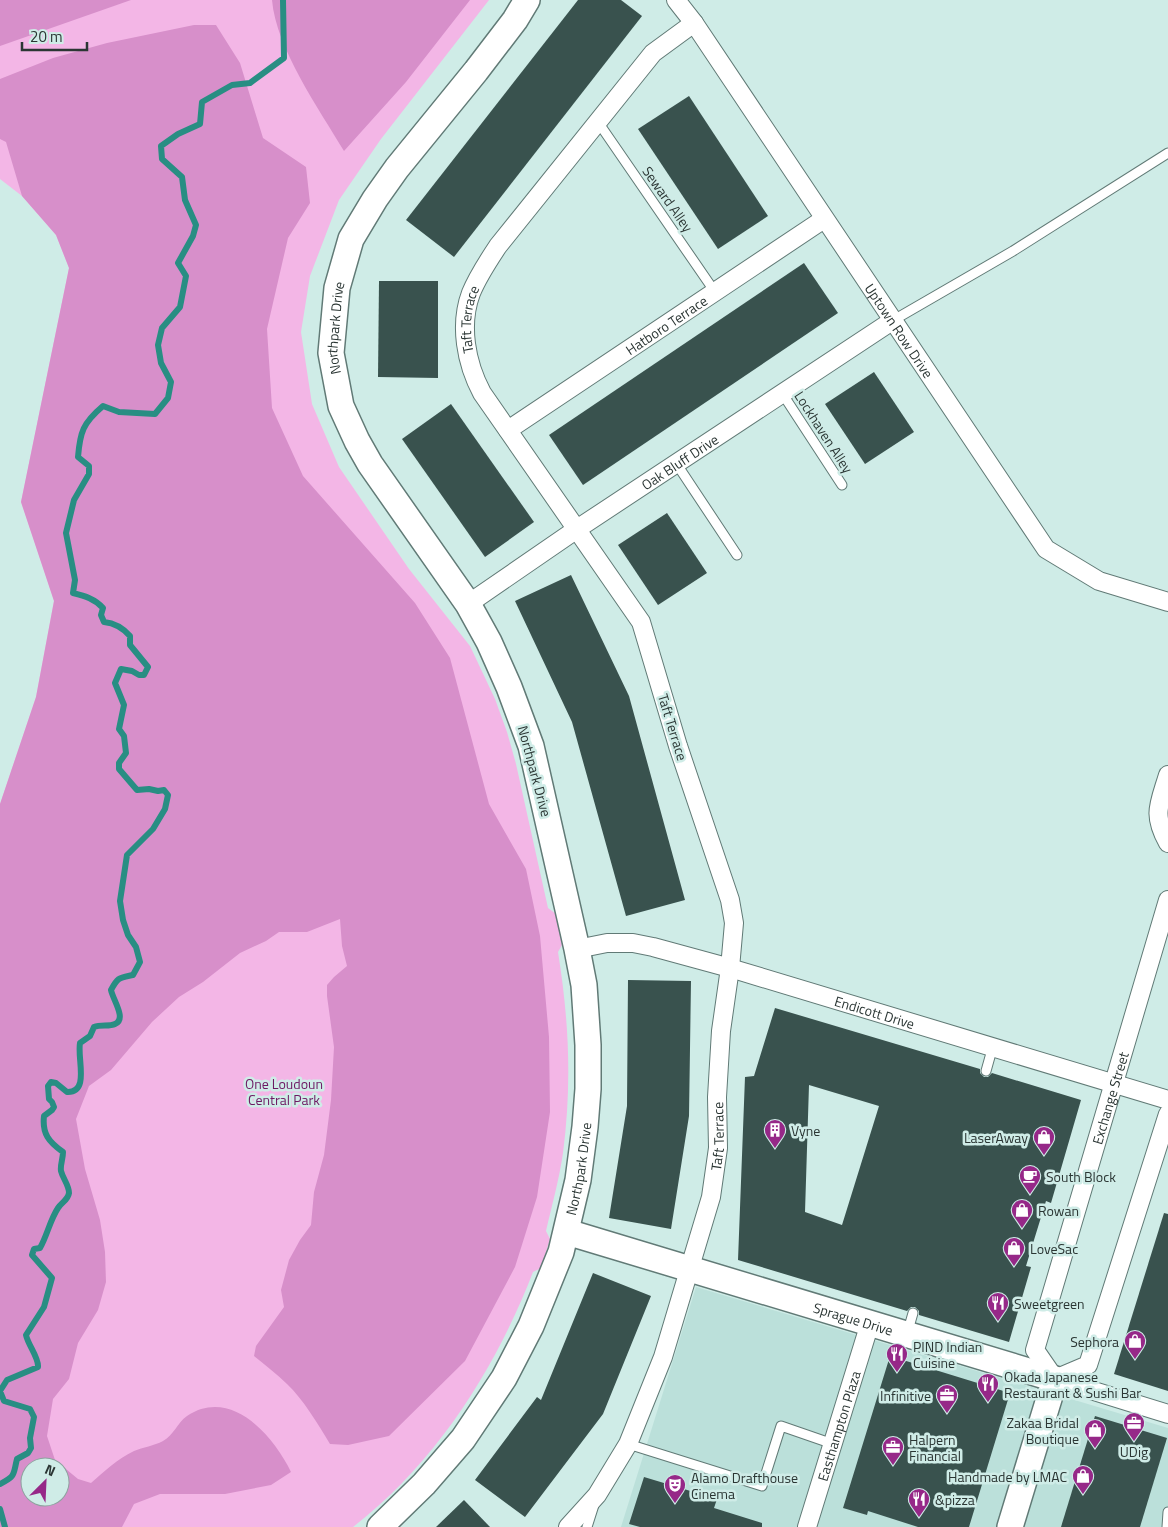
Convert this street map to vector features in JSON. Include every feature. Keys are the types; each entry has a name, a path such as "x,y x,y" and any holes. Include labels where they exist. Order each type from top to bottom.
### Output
{"street":[{"name":"Northpark Drive","path":"380,1527 424,1484 456,1447 504,1378 531,1326 561,1252 567,1232 578,1180 585,1128 588,1089 588,1044 584,995 577,949 531,746 505,678 489,642 468,604 370,464 357,441 341,406 331,353 337,288 351,239 375,199 397,168 476,71 515,20 527,0"},
{"name":"Uptown Row Drive","path":"676,0 694,23 1046,549 1100,581 1168,602"},
{"name":"Taft Terrace","path":"568,1527 597,1495 628,1444 664,1356 711,1197 718,1148 717,1097 721,1031 734,922 730,900 681,754 640,622 482,393 474,378 468,358 466,312 471,292 498,246 653,53 694,23"},
{"name":"Hatboro Terrace","path":"508,430 824,219"},
{"name":"Oak Bluff Drive","path":"468,604 577,529 892,321"},
{"path":"1168,775 1159,808 1158,820 1168,843"},
{"name":"Exchange Street","path":"1055,1379 1035,1350 1168,900"},
{"name":"Endicott Drive","path":"577,949 608,943 633,943 653,947 993,1046 1168,1100"},
{"path":"1010,1527 1055,1379 1088,1365 1168,1114"},
{"name":"Sprague Drive","path":"567,1232 870,1323 910,1324 1055,1379 1168,1414"},
{"name":"Easthampton Plaza","path":"807,1527 870,1323"}],"lane":[{"name":"Seward Alley","path":"598,122 715,292"},
{"path":"892,321 1013,251 1168,153"},
{"name":"Lockhaven Alley","path":"782,393 842,485"},
{"path":"676,463 737,554"},
{"path":"986,1071 993,1046"},
{"path":"628,1444 762,1486 781,1426 833,1444"},
{"path":"587,1527 597,1495"},
{"path":"1167,1527 1168,1512"}],"shaded area":[{"path":"0,0 131,0 0,46"},
{"path":"272,0 470,0 406,82 344,151 290,58 275,19"},
{"name":"One Loudoun Central Park","path":"194,25 216,25 240,63 263,138 306,167 310,203 288,238 267,329 272,408 303,476 415,603 450,658 489,804 526,869 540,936 549,1037 550,1112 537,1197 515,1267 465,1361 389,1436 348,1445 330,1444 310,1412 293,1390 254,1356 256,1346 284,1307 281,1290 289,1260 311,1225 314,1192 324,1155 331,1100 334,1047 327,985 347,966 342,946 340,919 307,932 279,932 266,941 240,953 203,982 179,997 152,1022 111,1070 89,1086 76,1119 85,1169 100,1220 105,1252 106,1282 98,1310 78,1343 69,1379 53,1399 47,1436 54,1457 20,1457 20,1507 70,1507 70,1472 78,1479 91,1483 111,1465 128,1454 160,1443 187,1416 203,1409 219,1407 234,1411 249,1419 262,1430 291,1472 271,1485 225,1494 160,1494 134,1504 122,1527 0,1527 0,804 36,697 54,601 21,502 69,268 56,235 22,196 6,142 0,139 0,79 53,58 107,43"},
{"path":"696,1287 1168,1428 1168,1527 621,1527"}],"green space":[{"name":"One Loudoun Central Park","path":"0,0 489,0 381,139 339,200 310,276 301,332 312,404 339,467 409,569 470,646 495,699 507,732 516,764 548,908 556,914 562,945 558,952 567,1027 568,1102 566,1127 560,1173 546,1231 550,1239 541,1268 533,1272 518,1308 482,1378 437,1444 383,1502 353,1527 0,1527 0,804 36,697 54,601 21,502 69,268 56,235 22,196 0,179"}],"building":[{"path":"578,0 621,0 642,16 454,257 406,220"},
{"path":"689,96 768,216 718,249 638,129"},
{"path":"804,263 838,313 583,485 549,435"},
{"path":"379,281 438,281 438,378 378,377"},
{"path":"874,372 914,432 865,464 825,404"},
{"path":"451,404 534,522 485,557 402,439"},
{"path":"667,513 707,573 658,605 618,545"},
{"path":"571,575 629,696 685,900 626,916 572,722 515,601"},
{"path":"628,980 691,981 689,1116 671,1229 609,1218 627,1106"},
{"path":"775,1008 980,1069 980,1073 984,1077 988,1077 992,1073 1081,1100 1051,1203 1046,1201 1026,1266 1031,1267 1009,1342 919,1315 919,1311 915,1307 911,1307 907,1311 738,1260 745,1077 754,1076","holes":["809,1085 879,1106 842,1225 805,1212"]},
{"path":"1164,1213 1168,1214 1168,1391 1114,1374"},
{"path":"593,1273 651,1296 603,1414 525,1517 475,1480 537,1397 541,1400"},
{"path":"890,1356 1010,1393 969,1527 918,1527 868,1511 867,1515 843,1508"},
{"path":"1095,1416 1167,1438 1140,1527 1061,1527"},
{"name":"Alamo Drafthouse Cinema","path":"644,1477 717,1499 714,1508 762,1523 762,1527 640,1527 629,1524"},
{"path":"464,1500 490,1527 436,1527"}],"waterway":[{"path":"0,1484 11,1477 17,1459 28,1453 31,1448 30,1438 34,1417 30,1409 4,1401 0,1391 7,1380 38,1367 37,1360 26,1335 44,1307 52,1278 32,1255 34,1249 40,1248 55,1213 69,1193 61,1171 63,1152 50,1141 44,1128 44,1116 54,1107 49,1099 48,1086 51,1082 56,1083 67,1092 74,1091 78,1087 81,1074 80,1043 90,1036 94,1027 113,1025 120,1018 111,990 119,979 133,975 140,962 136,947 128,935 123,920 120,901 127,855 153,829 165,809 168,795 164,790 137,790 119,769 119,763 126,753 124,736 119,729 124,705 115,683 121,669 144,675 148,667 130,645 130,636 121,628 104,622 101,615 103,608 97,602 73,593 75,580 66,533 74,500 89,474 89,466 78,457 80,441 87,423 103,406 119,412 155,414 168,398 171,382 161,363 158,345 162,328 180,307 186,276 178,263 193,236 196,225 185,200 182,177 162,159 161,146 178,134 200,124 202,102 232,85 250,83 284,58 283,0"},
{"path":"0,1509 5,1527"}],"place":[{"name":"Vyne","path":"775,1149"},
{"name":"LaserAway","path":"1044,1156"},
{"name":"South Block","path":"1030,1195"},
{"name":"Rowan","path":"1022,1229"},
{"name":"LoveSac","path":"1014,1267"},
{"name":"Sweetgreen","path":"998,1322"},
{"name":"Sephora","path":"1135,1360"},
{"name":"PIND Indian Cuisine","path":"897,1373"},
{"name":"Okada Japanese Restaurant & Sushi Bar","path":"988,1403"},
{"name":"Infinitive","path":"947,1414"},
{"name":"UDig","path":"1134,1442"},
{"name":"Zakaa Bridal Boutique","path":"1095,1449"},
{"name":"Halpern Financial","path":"893,1466"},
{"name":"Handmade by LMAC","path":"1083,1495"},
{"name":"Alamo Drafthouse Cinema","path":"675,1504"},
{"name":"&pizza","path":"919,1518"}]}
